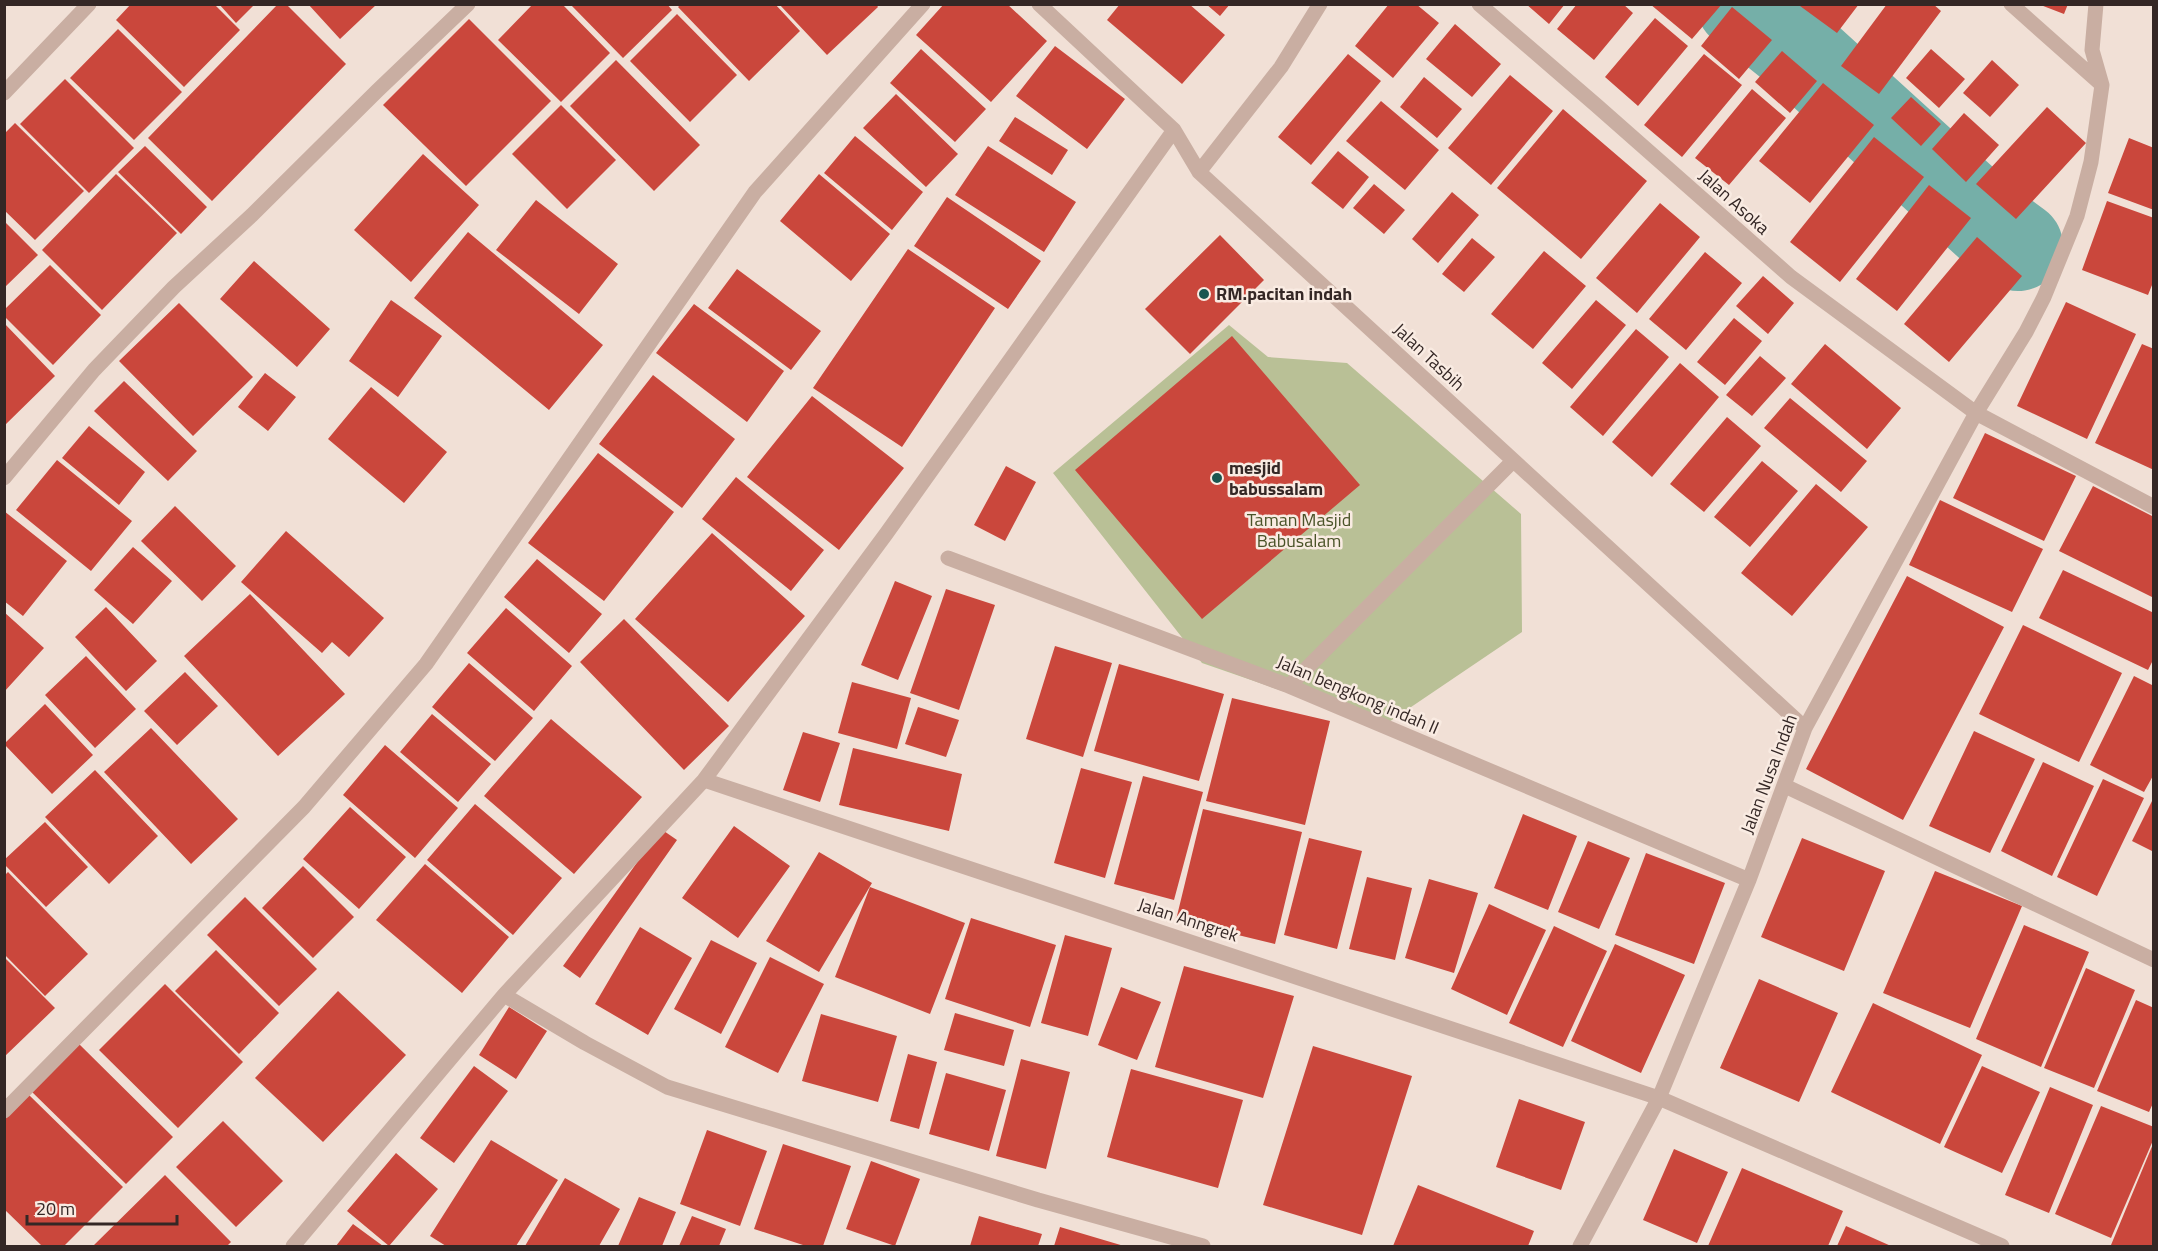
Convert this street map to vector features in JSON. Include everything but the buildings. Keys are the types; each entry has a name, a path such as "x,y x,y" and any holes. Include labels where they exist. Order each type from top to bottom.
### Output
{"street":[{"path":"4,93 89,4"},
{"path":"4,478 94,370 174,287 252,215 376,91 468,4"},
{"path":"4,1111 304,807 426,664 755,192 923,4"},
{"name":"Jalan Tasbih","path":"1039,4 1174,130 1198,172 1806,728"},
{"path":"1198,172 1281,67 1320,4"},
{"name":"Jalan Asoka","path":"1479,4 1791,277 1976,413 2154,507"},
{"path":"2011,4 2102,85"},
{"path":"2096,4 2092,50 2102,85"},
{"name":"Jalan Nusa Indah","path":"1580,1246 1659,1098 1749,880 1806,728 1976,413 2026,332 2044,297 2077,216 2091,162 2102,85"},
{"path":"293,1246 504,995 704,780 886,534 1174,130"},
{"path":"1288,686 1513,460"},
{"name":"Jalan bengkong indah II","path":"948,558 1288,686 1749,880"},
{"name":"Jalan Anngrek","path":"704,780 1659,1098 2002,1246"},
{"path":"1785,786 2154,960"},
{"path":"504,995 585,1043 667,1087 1038,1200 1203,1246"}],"green space":[{"name":"Taman Masjid Babusalam","path":"1229,325 1268,357 1347,363 1521,514 1522,632 1383,726 1202,663 1053,473"}],"waterway":[{"path":"1741,4 1792,45 1992,227 2018,246"}],"place":[{"name":"RM.pacitan indah","path":"1204,294"},
{"name":"mesjid babussalam","path":"1217,478"}]}
